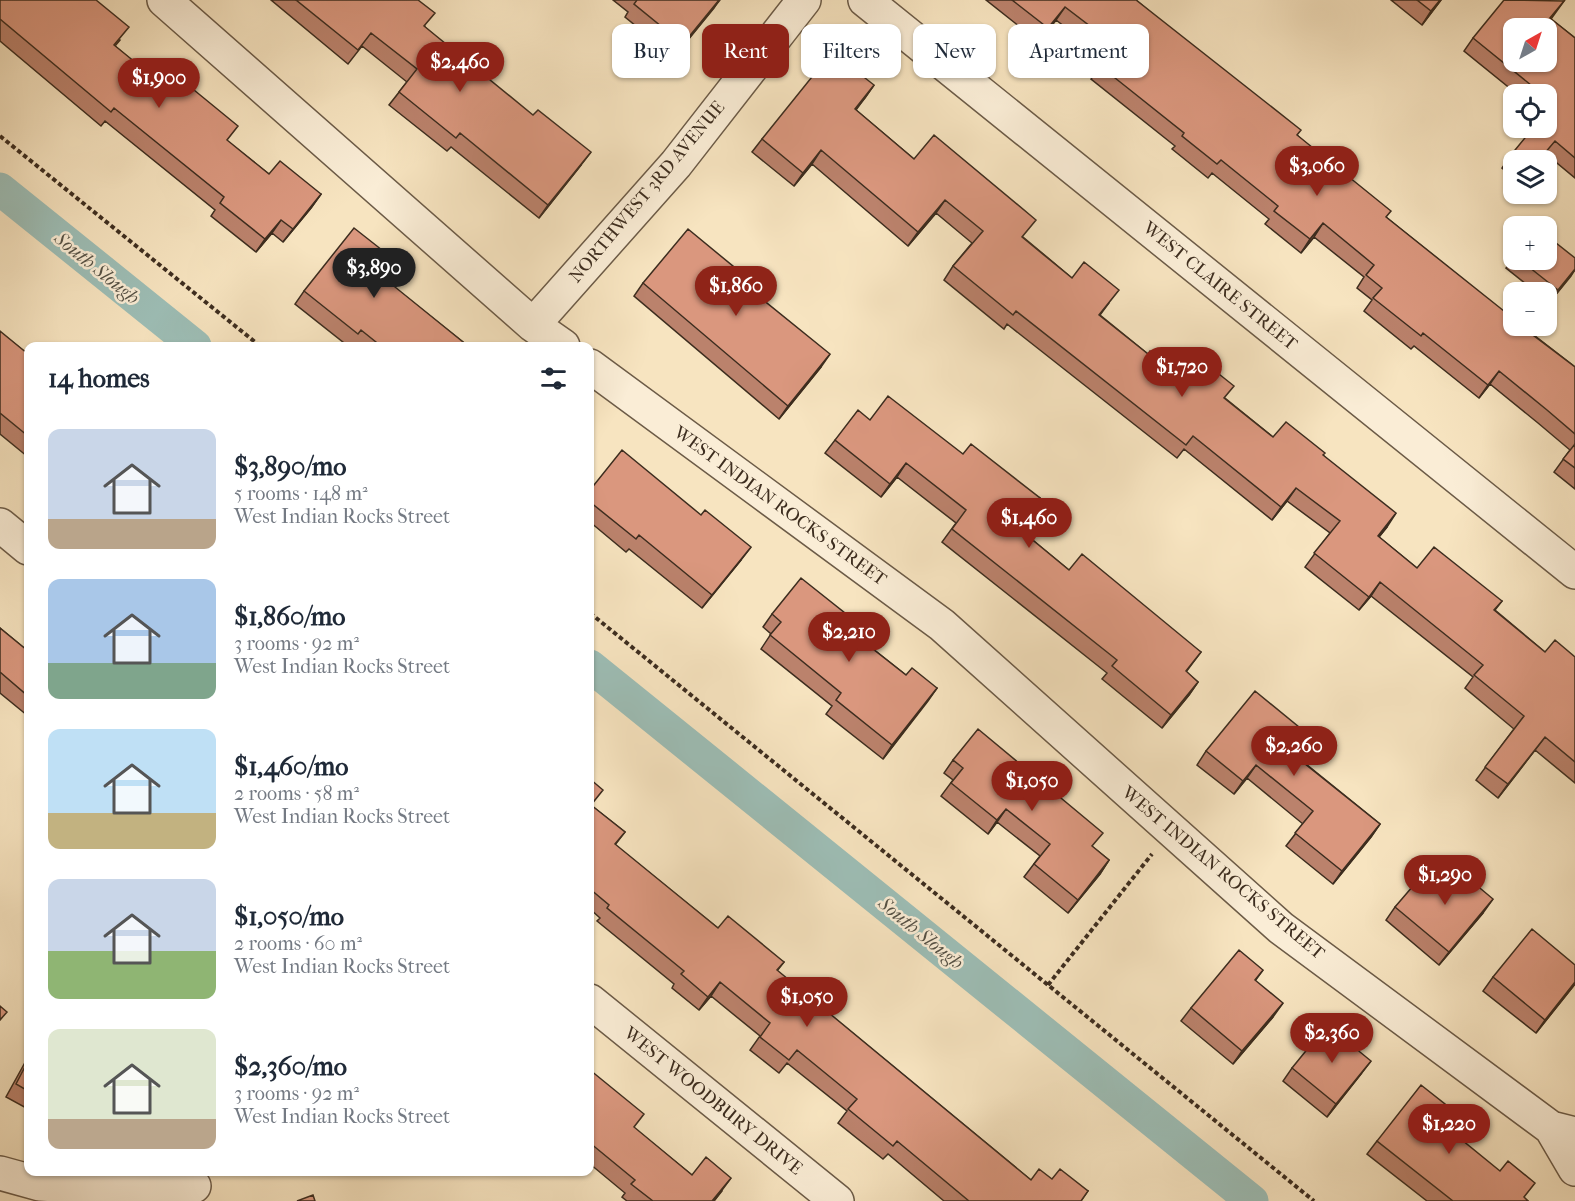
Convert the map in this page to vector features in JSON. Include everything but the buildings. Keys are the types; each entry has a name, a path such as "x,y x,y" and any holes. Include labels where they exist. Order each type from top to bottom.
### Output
{"street":[{"path":"165,0 533,325 556,342"},
{"name":"NORTHWEST 3RD AVENUE","path":"533,325 676,164 804,0"},
{"name":"WEST CLAIRE STREET","path":"865,0 1575,572"},
{"name":"WEST INDIAN ROCKS STREET","path":"594,369 942,625 1281,928 1563,1131 1575,1169"},
{"path":"0,525 24,545"},
{"name":"WEST WOODBURY DRIVE","path":"594,1004 837,1201"},
{"path":"0,1173 40,1184 87,1187 194,1186"}],"path":[{"path":"0,135 255,342"},
{"path":"594,616 1314,1201"},
{"path":"1048,985 1155,850"}],"waterway":[{"name":"South Slough","path":"0,189 190,342"},
{"name":"South Slough","path":"594,669 1252,1201"}]}
